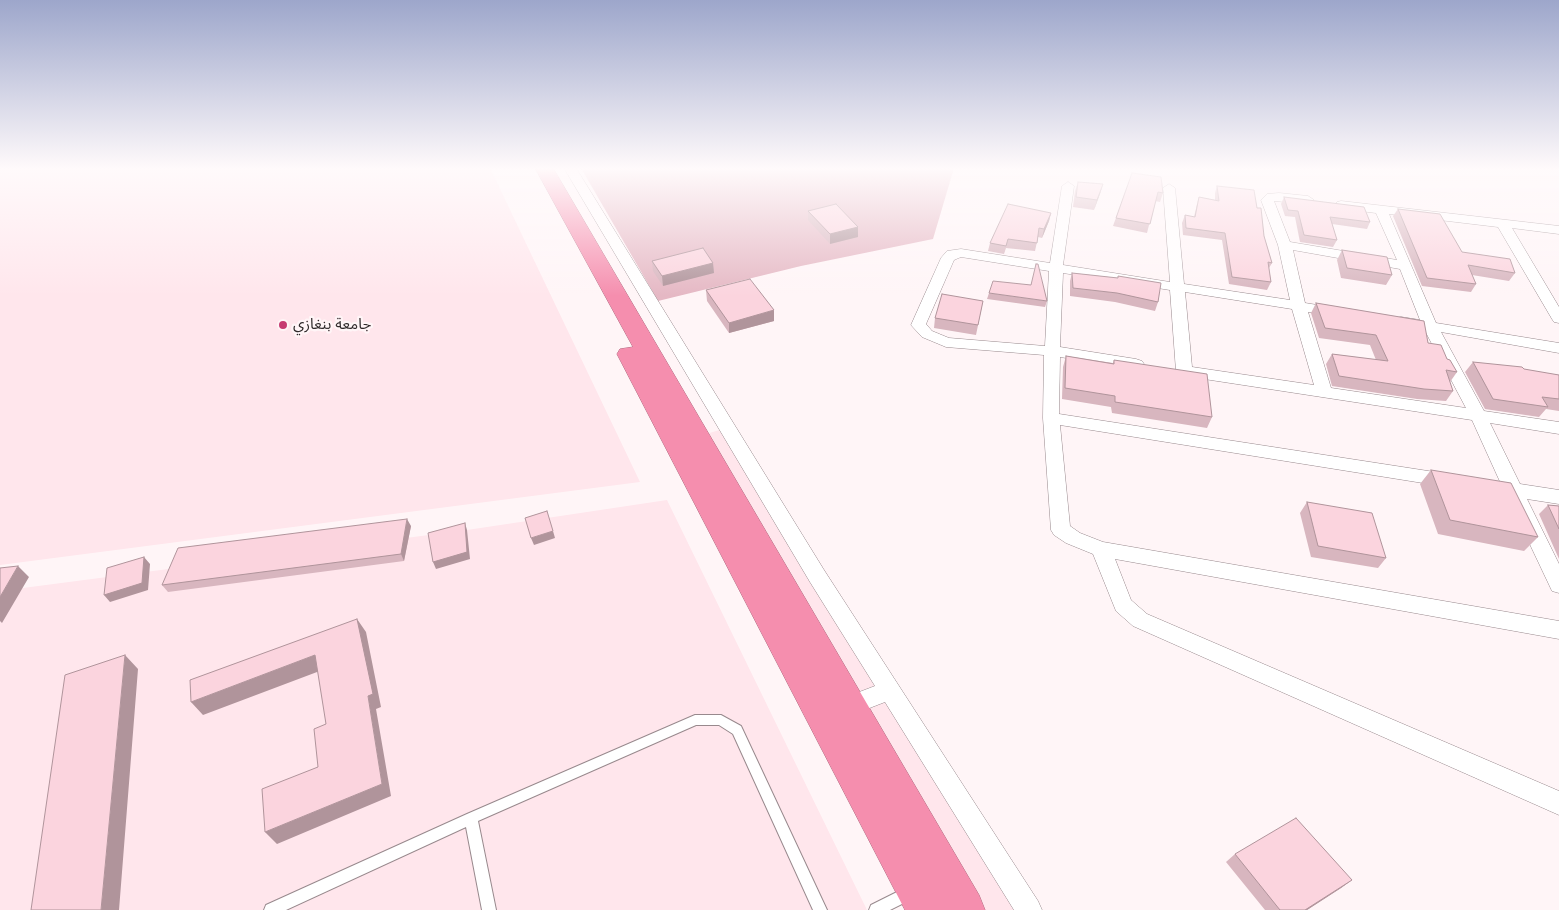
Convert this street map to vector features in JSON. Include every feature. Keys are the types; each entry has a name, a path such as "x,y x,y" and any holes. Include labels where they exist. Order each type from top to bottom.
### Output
{"highway":[{"path":"547,210 634,364 922,900"},
{"path":"568,210 964,910"}],"street":[{"path":"596,210 817,576 1029,910"},
{"path":"1064,210 1056,268 1051,418 1061,530 1073,538 1101,548 1559,630"},
{"path":"1171,210 1184,371"},
{"path":"1271,210 1285,246 1299,307 1324,393"},
{"path":"1381,210 1430,326 1478,416 1559,585"},
{"path":"1385,210 1559,230"},
{"path":"1503,224 1559,319"},
{"path":"1285,246 1406,266"},
{"path":"1146,366 1052,351 946,342 927,334 918,326 948,258 952,254 961,253 1355,315"},
{"path":"1383,319 1559,348"},
{"path":"1165,368 1559,428"},
{"path":"1051,418 1465,482"},
{"path":"1485,486 1559,497"},
{"path":"1101,548 1123,605 1140,620 1559,803"},
{"path":"849,706 890,690"}],"lane":[{"path":"271,910 471,818 695,720 721,720 737,730 820,910"},
{"path":"471,818 489,910"},
{"path":"876,910 922,900 944,876"}],"shaded area":[{"name":"جامعة بنغازي","path":"0,210 510,210 640,482 0,565"},
{"path":"606,210 941,210 933,239 801,266 658,301"},
{"path":"733,426 1041,910 976,910 706,434"},
{"path":"667,500 867,910 0,910 0,591 467,530"}],"building":[{"path":"842,210 858,227 830,234 808,211"},
{"path":"1005,210 1039,210 1051,213 1044,229 1039,228 1037,243 1008,239 1006,246 990,243"},
{"path":"1119,210 1153,210 1150,224 1116,218"},
{"path":"1196,210 1261,210 1264,236 1272,263 1268,262 1271,282 1232,277 1225,233 1186,228 1185,215 1195,217"},
{"path":"1293,210 1365,210 1370,222 1330,217 1337,240 1304,235 1298,211"},
{"path":"1399,210 1440,214 1462,252 1510,259 1515,273 1468,265 1476,284 1427,278"},
{"path":"703,248 713,263 662,276 652,261"},
{"path":"1342,250 1387,257 1392,275 1347,268"},
{"path":"1036,264 1038,264 1047,301 989,293 993,281 1031,285"},
{"path":"1072,273 1118,278 1118,276 1161,283 1158,302 1117,293 1073,288"},
{"path":"750,279 774,310 729,323 706,290"},
{"path":"942,294 983,301 978,325 935,318"},
{"path":"1316,303 1424,321 1428,343 1441,345 1447,359 1450,360 1457,372 1446,370 1453,391 1424,389 1339,376 1332,354 1388,361 1376,335 1325,328"},
{"path":"1066,356 1114,364 1114,360 1207,374 1212,417 1115,402 1115,396 1065,388"},
{"path":"1473,362 1522,367 1524,369 1559,375 1559,399 1542,397 1548,407 1493,399"},
{"path":"1431,470 1511,483 1538,537 1450,520"},
{"path":"1307,502 1372,513 1386,558 1318,546"},
{"path":"1548,505 1559,506 1559,529"},
{"path":"547,511 553,531 531,538 525,518"},
{"path":"407,519 401,554 162,585 178,548"},
{"path":"465,523 467,552 433,562 428,533"},
{"path":"144,557 142,583 104,595 107,568"},
{"path":"18,566 0,597 0,568"},
{"path":"357,619 373,694 368,696 382,784 265,832 262,789 318,767 314,729 326,724 315,655 191,702 190,680"},
{"path":"125,655 101,910 31,910 65,675"},
{"path":"1296,818 1352,880 1305,910 1280,910 1235,854"}],"place":[{"name":"جامعة بنغازي","path":"283,325"}]}
